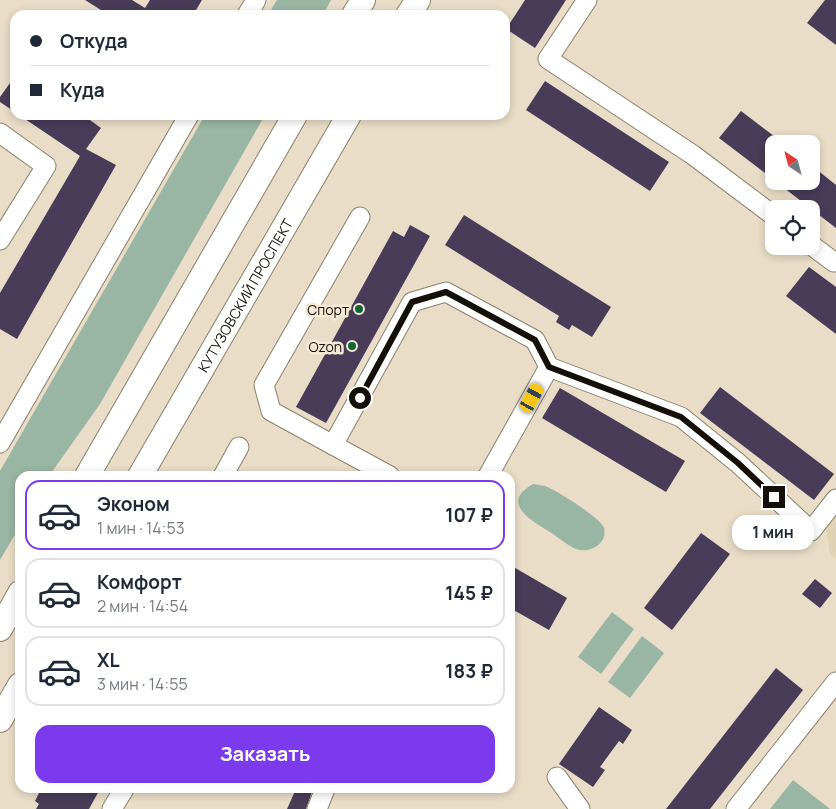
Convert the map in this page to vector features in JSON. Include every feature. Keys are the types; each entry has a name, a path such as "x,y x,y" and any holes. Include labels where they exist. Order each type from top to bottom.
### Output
{"main road":[{"path":"90,471 292,120"},
{"name":"КУТУЗОВСКИЙ ПРОСПЕКТ","path":"143,471 346,120"},
{"path":"0,607 15,588"},
{"path":"0,629 15,603"},
{"path":"0,720 15,694"}],"lane":[{"path":"588,0 548,59 693,155 765,209"},
{"path":"0,443 186,120"},
{"path":"0,133 46,166 0,239"},
{"path":"360,217 264,385 271,411 381,471"},
{"path":"820,251 835,262"},
{"path":"333,445 412,302 446,292 535,340 549,367 681,417 738,463 811,531 836,499"},
{"path":"491,471 549,367"},
{"path":"226,471 239,447"},
{"path":"736,809 836,682"},
{"path":"557,777 580,809"},
{"path":"112,809 122,793"},
{"path":"317,809 323,793"}],"shaded area":[{"path":"836,514 836,559 830,554 826,527"}],"green space":[{"path":"277,0 331,0 326,10 271,10"},
{"path":"202,120 262,120 100,404 53,471 15,471 15,534 0,560 0,471"},
{"path":"533,484 545,486 568,498 601,523 604,528 604,534 600,543 592,549 576,549 528,517 519,505 519,498 523,491"},
{"path":"612,612 634,629 601,674 578,657"},
{"path":"642,636 664,653 630,698 608,682"},
{"path":"793,780 830,809 770,809"}],"building":[{"path":"85,0 132,0 145,8 150,0 202,0 196,10 101,10"},
{"path":"525,0 566,0 535,48 510,32 510,23"},
{"path":"825,0 836,0 836,45 807,23"},
{"path":"545,81 669,162 650,191 526,110"},
{"path":"10,83 10,109 0,102 0,97"},
{"path":"741,111 773,135 765,135 765,173 719,138"},
{"path":"26,120 90,120 101,128 86,149 116,165 17,339 0,329 0,293 80,156"},
{"path":"820,172 836,185 836,228 820,216 820,200 800,200 787,190 820,190"},
{"path":"464,215 611,307 592,337 572,325 569,330 556,322 559,316 445,245"},
{"path":"410,225 430,236 326,423 296,407 393,231 404,237"},
{"path":"809,267 836,287 836,334 786,296"},
{"path":"720,387 834,474 814,500 700,413"},
{"path":"560,388 685,461 666,492 542,418"},
{"path":"701,533 730,554 672,630 644,608"},
{"path":"515,568 567,598 549,630 515,611"},
{"path":"815,579 832,593 820,608 802,594"},
{"path":"776,668 803,690 710,809 666,809"},
{"path":"599,707 632,730 623,744 619,741 600,767 605,770 593,787 559,764"},
{"path":"39,793 98,793 89,809 36,809 39,804 35,801"},
{"path":"294,793 312,793 306,809 287,809"}],"place":[{"name":"Спорт","path":"359,309"},
{"name":"Ozon","path":"352,346"}],"route":[{"path":"360,398 412,302 446,292 535,340 549,367 681,417 738,463 774,497"}]}
